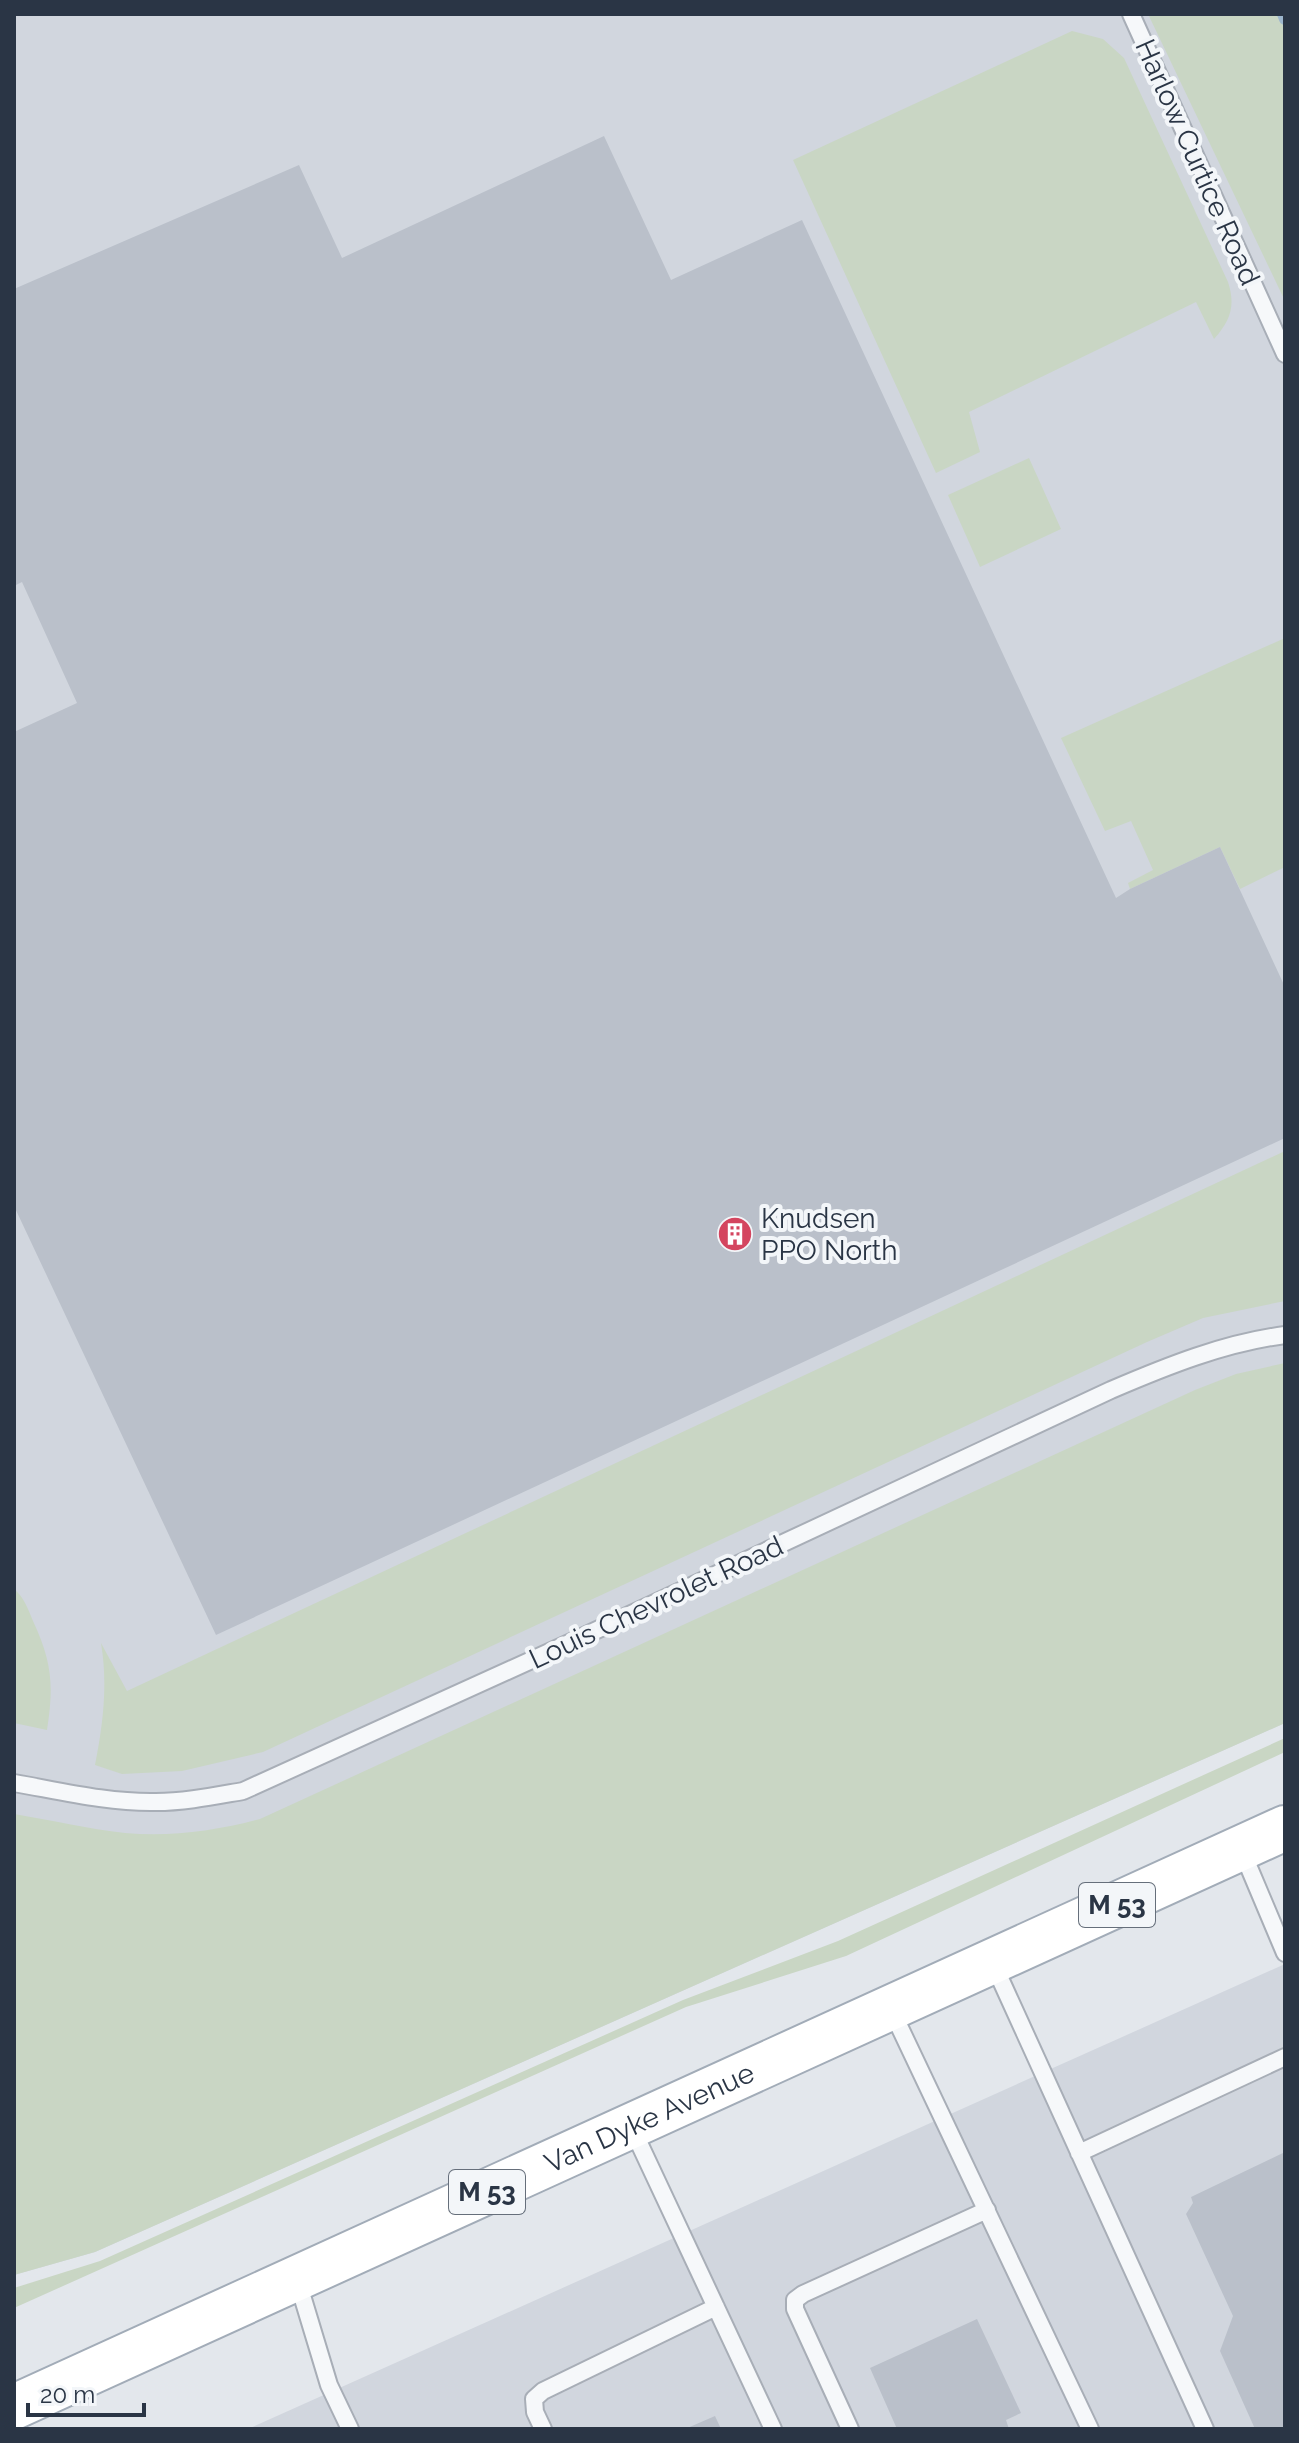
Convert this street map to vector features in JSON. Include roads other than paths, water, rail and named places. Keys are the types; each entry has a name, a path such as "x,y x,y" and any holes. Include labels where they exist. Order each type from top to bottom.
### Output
{"main road":[{"name":"Van Dyke Avenue","path":"14,2407 1285,1828"}],"lane":[{"name":"Harlow Curtice Road","path":"1131,14 1285,354"},
{"name":"Louis Chevrolet Road","path":"14,1783 154,1803 198,1800 243,1791 554,1650 1111,1390 1164,1367 1214,1351 1285,1335"},
{"path":"1241,1849 1285,1953"},
{"path":"992,1962 1205,2429"},
{"path":"890,2008 1090,2429"},
{"path":"1079,2153 1285,2057"},
{"path":"631,2126 773,2429"},
{"path":"850,2429 795,2309 795,2300 987,2210"},
{"path":"296,2278 329,2385 350,2429"},
{"path":"543,2429 535,2412 534,2399 543,2391 716,2307"}],"waterway":[{"path":"1283,14 1285,19"}],"place":[{"name":"Knudsen PPO North","path":"735,1234"}]}
